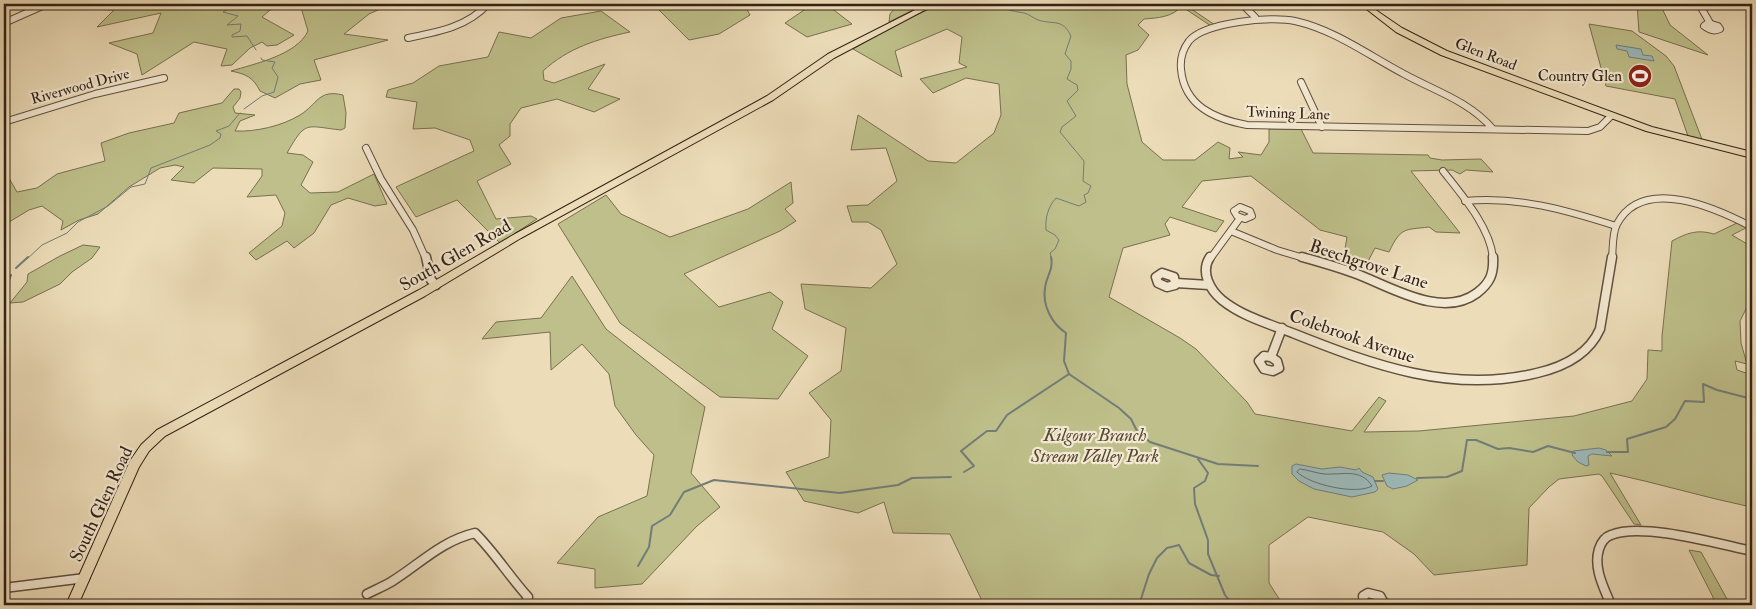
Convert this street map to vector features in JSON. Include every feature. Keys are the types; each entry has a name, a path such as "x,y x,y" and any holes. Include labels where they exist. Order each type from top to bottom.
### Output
{"main road":[{"name":"South Glen Road","path":"72,605 134,464 144,448 173,425 436,285 524,233 770,98 831,56 932,4"},
{"name":"Glen Road","path":"1364,4 1399,30 1424,44 1611,116 1675,137 1752,155"}],"street":[{"path":"4,23 47,4"},
{"path":"408,38 457,26 478,14 488,4"},
{"path":"1242,4 1255,17"},
{"path":"1700,4 1710,24"},
{"name":"Twining Lane","path":"1493,129 1486,119 1472,107 1406,76 1327,31 1294,20 1255,17 1198,34 1189,41 1183,52 1180,66 1186,90 1192,99 1206,111 1234,123 1246,125 1588,131 1600,127 1611,116"},
{"name":"Riverwood Drive","path":"4,122 95,94 164,78"},
{"path":"1301,82 1322,127"},
{"path":"366,148 423,251 430,266 431,280 436,285"},
{"name":"Beechgrove Lane","path":"1231,231 1282,252 1353,273 1410,297 1432,301 1452,302 1463,300 1478,293 1490,284 1495,264 1493,250 1486,233 1443,171"},
{"path":"1465,201 1496,199 1534,201 1616,226"},
{"name":"Colebrook Avenue","path":"1209,285 1226,304 1282,328 1374,363 1428,376 1468,381 1495,381 1535,376 1574,360 1596,337 1602,321 1616,226 1620,215 1628,207 1635,203 1657,199 1671,199 1716,210 1752,227"},
{"path":"1176,283 1209,285 1205,270 1207,262 1240,218"},
{"path":"1271,357 1282,328"},
{"path":"1611,605 1599,574 1598,553 1602,543 1610,535 1630,531 1653,533 1752,551"},
{"path":"366,594 390,582 443,544 455,538 475,533 488,546 509,576 528,597 525,605"},
{"path":"4,588 85,578"},
{"path":"1364,605 1363,596 1368,593 1380,596 1385,605"}],"green space":[{"path":"109,4 294,4 270,10 262,17 294,35 277,45 267,46 262,42 250,48 232,65 221,66 227,49 194,42 142,75 137,54 109,43 153,33 161,13 97,27 114,10 93,9"},
{"path":"300,4 381,4 387,6 369,14 344,34 388,40 314,60 321,80 300,84 275,98 260,91 255,82 248,77 231,71 263,62 295,46 308,31"},
{"path":"653,4 744,4 750,15 719,34 689,40"},
{"path":"813,4 826,4 852,24 807,37 785,23"},
{"path":"898,4 925,4 889,22 890,14"},
{"name":"Kilgour Branch Stream Valley Park","path":"940,4 1184,4 1215,25 1211,26 1181,6 1170,15 1144,19 1138,25 1149,35 1138,50 1126,55 1127,84 1142,142 1163,160 1195,160 1218,142 1230,148 1229,159 1243,157 1238,152 1261,155 1269,142 1269,129 1301,129 1313,153 1428,155 1430,158 1442,160 1481,159 1493,172 1466,170 1460,174 1452,170 1411,171 1460,233 1436,232 1429,227 1404,231 1397,238 1389,252 1375,248 1364,269 1343,261 1347,237 1320,230 1251,176 1202,181 1182,207 1224,221 1216,232 1170,217 1165,224 1170,235 1123,248 1109,297 1196,349 1247,402 1255,414 1352,431 1379,397 1386,401 1364,432 1419,431 1574,416 1632,401 1647,379 1648,350 1662,351 1672,241 1692,233 1714,234 1739,222 1748,227 1732,235 1752,247 1752,297 1740,321 1741,343 1747,364 1735,361 1737,370 1752,375 1752,506 1610,473 1641,525 1634,524 1599,474 1559,479 1529,508 1527,565 1434,575 1414,554 1383,532 1308,517 1269,545 1269,583 1283,605 984,605 950,534 893,533 884,502 858,513 804,501 786,472 829,457 831,420 809,393 841,371 846,328 805,309 801,284 871,288 897,264 881,230 868,222 852,222 847,206 868,205 897,181 886,148 851,150 858,115 928,161 956,163 994,133 1001,115 999,84 966,78 933,93 920,79 967,67 959,63 962,37 947,29 895,51 902,77 853,49 897,24"},
{"path":"1637,4 1660,4 1670,25 1708,55 1639,32"},
{"path":"601,11 630,32 595,41 562,56 543,71 544,80 554,83 605,64 588,89 620,99 594,112 557,99 521,108 510,124 510,136 499,145 511,164 477,181 496,219 531,216 537,219 500,243 457,200 416,217 396,187 474,151 470,140 435,128 413,129 417,102 386,97 388,90 413,83 439,66 488,57 499,32 531,38 561,18"},
{"name":"Country Glen","path":"1589,24 1632,31 1666,56 1674,66 1703,142 1689,139 1675,99 1606,86"},
{"path":"234,89 239,89 241,92 240,98 233,107 235,113 255,115 240,121 235,131 269,128 300,115 323,96 328,94 343,95 346,113 345,128 341,130 313,127 303,130 287,153 303,155 313,162 301,185 310,193 338,192 374,174 387,204 375,206 348,198 331,205 314,233 294,248 287,241 256,260 249,253 282,226 285,213 276,195 247,197 262,176 262,169 213,168 194,183 171,180 184,167 175,165 160,168 129,187 98,214 79,220 61,230 63,221 42,206 29,210 4,225 4,173 6,173 17,192 37,188 57,174 105,161 101,143 129,133 174,123 179,113 222,103"},
{"path":"791,182 793,203 785,209 796,221 780,231 684,274 719,307 770,292 783,302 772,329 808,356 778,399 720,397 620,323 558,224 606,195 621,214 670,237 748,209"},
{"path":"83,245 100,247 92,258 72,272 60,284 23,302 10,303 27,282 28,274"},
{"path":"572,276 606,329 705,407 691,473 720,507 697,526 642,584 595,588 595,569 557,563 598,517 647,496 654,455 636,435 615,406 609,374 582,344 551,370 550,332 482,339 496,322 541,318"},
{"path":"1689,550 1701,552 1727,599 1728,605 1714,605 1713,597"}],"water":[{"path":"1616,45 1641,49 1643,55 1652,56 1654,61 1629,57 1627,51 1617,49"},
{"path":"1599,448 1606,450 1612,456 1592,454 1588,456 1589,465 1586,466 1578,462 1572,455 1573,451"},
{"path":"1296,464 1322,469 1340,467 1356,470 1359,468 1362,472 1373,477 1378,489 1375,492 1352,497 1314,489 1299,481 1292,474 1292,466"},
{"path":"1389,473 1408,475 1418,480 1407,486 1393,489 1387,486 1382,475"}],"waterway":[{"path":"238,4 223,12 238,16 227,25 241,24 240,31 232,35 232,37 247,36 256,50"},
{"path":"1004,4 1002,6 1005,8 1026,14 1038,20 1061,24 1068,30 1071,36 1065,54 1071,61 1071,69 1067,79 1077,85 1078,90 1067,101 1076,116 1062,127 1060,132 1084,161 1083,181 1091,186 1088,193 1084,195 1086,202 1079,206 1056,198 1051,205 1046,221 1046,230 1055,235 1059,240 1055,249 1050,253 1052,259"},
{"path":"244,109 262,96 274,92 278,77 272,68 275,62 262,60 261,58"},
{"path":"27,259 42,245 67,233 78,222 108,206 131,187 145,184 151,168 210,145 220,138 221,134 216,131 229,126 240,113"},
{"path":"16,268 28,257"},
{"path":"1051,257 1051,269 1044,294 1045,301 1052,319 1066,333 1064,361 1069,374"},
{"path":"4,291 11,275"},
{"path":"964,472 974,466 961,451 987,431 996,431 1007,415 1069,374"},
{"path":"1069,374 1119,408 1131,419 1137,431 1150,442 1218,464 1258,466"},
{"path":"1607,452 1628,452 1627,439 1666,427 1675,419 1685,401 1704,402 1703,384 1717,390 1752,399"},
{"path":"1417,478 1447,477 1462,471 1467,440 1476,440 1498,449 1509,448 1533,452 1548,446 1575,453"},
{"path":"1198,459 1208,473 1205,481 1194,488 1195,504 1208,540 1208,554 1217,576"},
{"path":"638,566 649,547 652,526 670,515 684,492 714,480 840,493 898,485 912,478 951,477"},
{"path":"1375,481 1383,481"},
{"path":"1139,605 1149,574 1157,558 1167,548 1179,545 1189,563 1211,575 1217,576"},
{"path":"1217,576 1225,595 1233,605"}],"place":[{"name":"Country Glen","path":"1640,76"}]}
